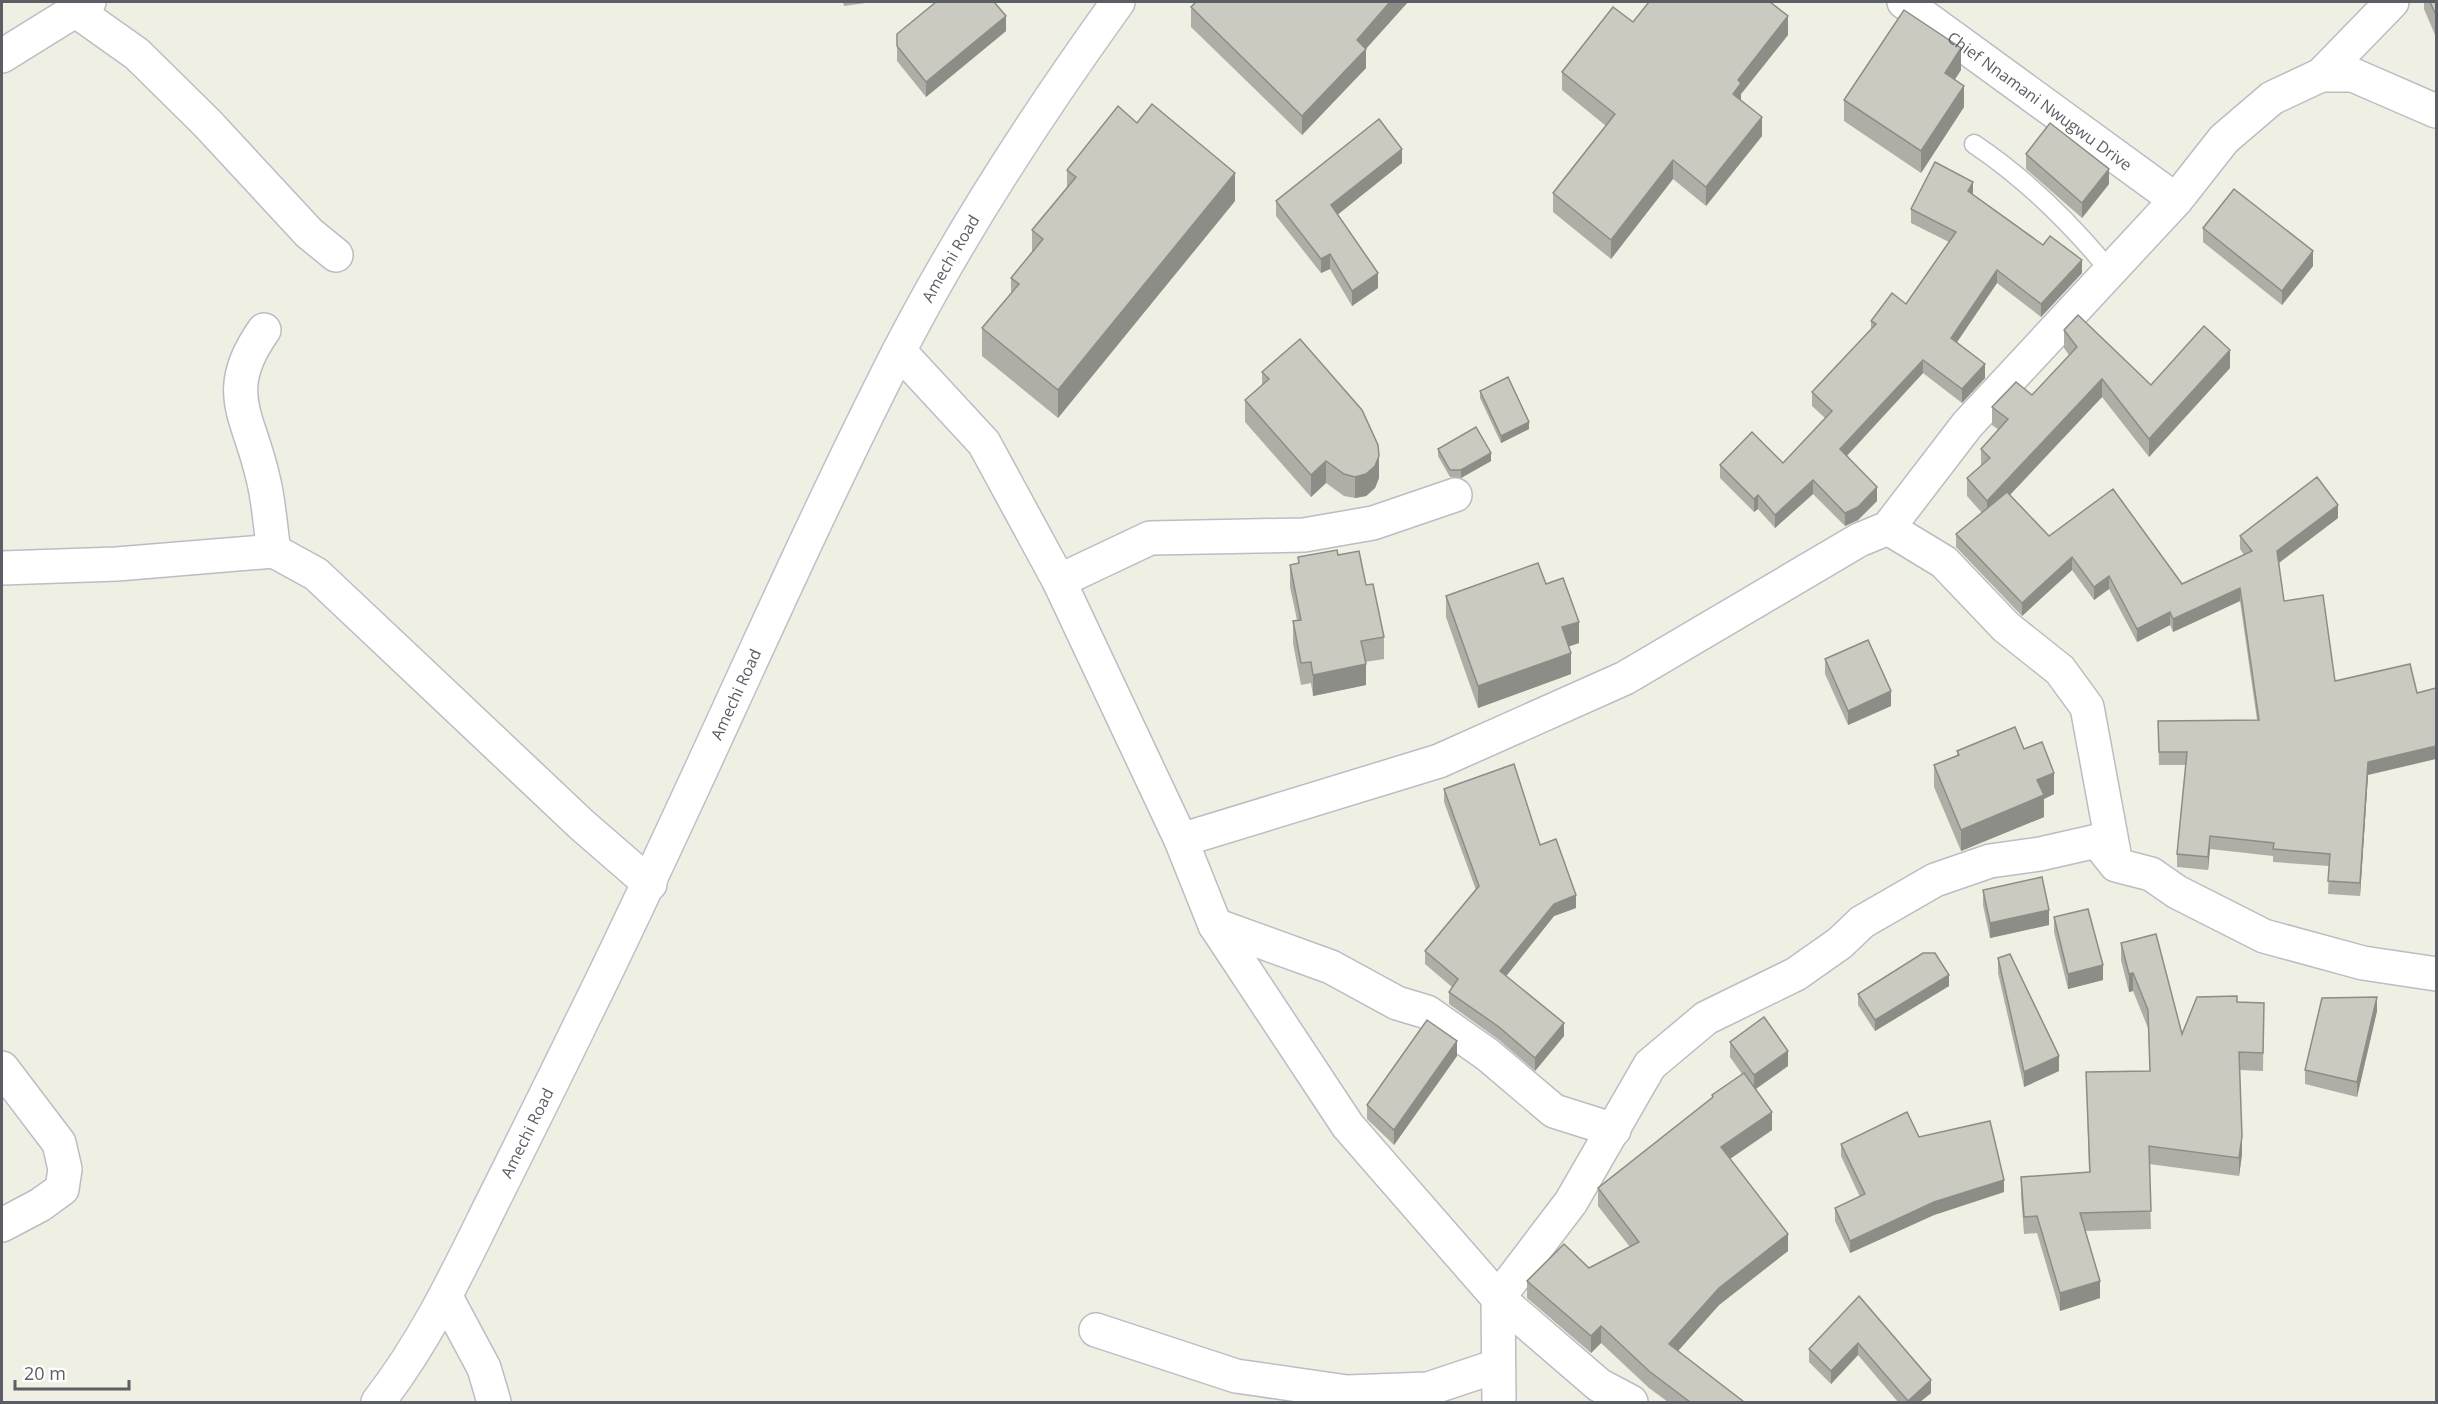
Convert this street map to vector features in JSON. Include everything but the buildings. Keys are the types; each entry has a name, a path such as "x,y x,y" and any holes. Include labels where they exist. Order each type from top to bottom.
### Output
{"street":[{"name":"Amechi Road","path":"378,1402 399,1376 446,1297 650,884 737,686 899,351 962,239 1081,53 1118,2"},
{"name":"Chief Nnamani Nwugwu Drive","path":"1904,2 2176,200"},
{"path":"1181,840 1439,761 1625,678 1859,540 1888,528 1967,425 2176,200 2223,139 2272,98 2321,75 2392,2"},
{"path":"2,56 82,6 137,54 207,123 309,233 336,255"},
{"path":"2321,75 2353,75 2436,111"},
{"path":"264,330 248,352 241,385 246,429 263,477 274,551"},
{"path":"899,351 984,442 1059,581 1181,840 1215,925 1348,1126 1498,1298 1599,1385 1631,1402"},
{"path":"1059,581 1150,538 1304,535 1373,523 1455,495"},
{"path":"1888,528 1944,562 2006,627 2060,670 2087,707 2116,865"},
{"path":"2,568 117,564 274,551 316,574 582,825 650,884"},
{"path":"1498,1402 1498,1298 1571,1202 1605,1139 1614,1130 1650,1065 1706,1018 1796,974 1840,943 1862,922 1935,880 1990,861 2040,854 2097,841 2116,865 2151,874 2177,892 2264,936 2363,963 2436,974"},
{"path":"1215,925 1331,967 1397,1003 1427,1012 1488,1054 1554,1111 1614,1130"},
{"path":"2,1068 59,1143 65,1170 62,1189 40,1205 2,1224"},
{"path":"446,1297 484,1368 494,1402"},
{"path":"1096,1330 1236,1376 1347,1392 1428,1389 1497,1366"}],"lane":[{"path":"1974,144 2014,171 2087,243 2110,271"}]}
